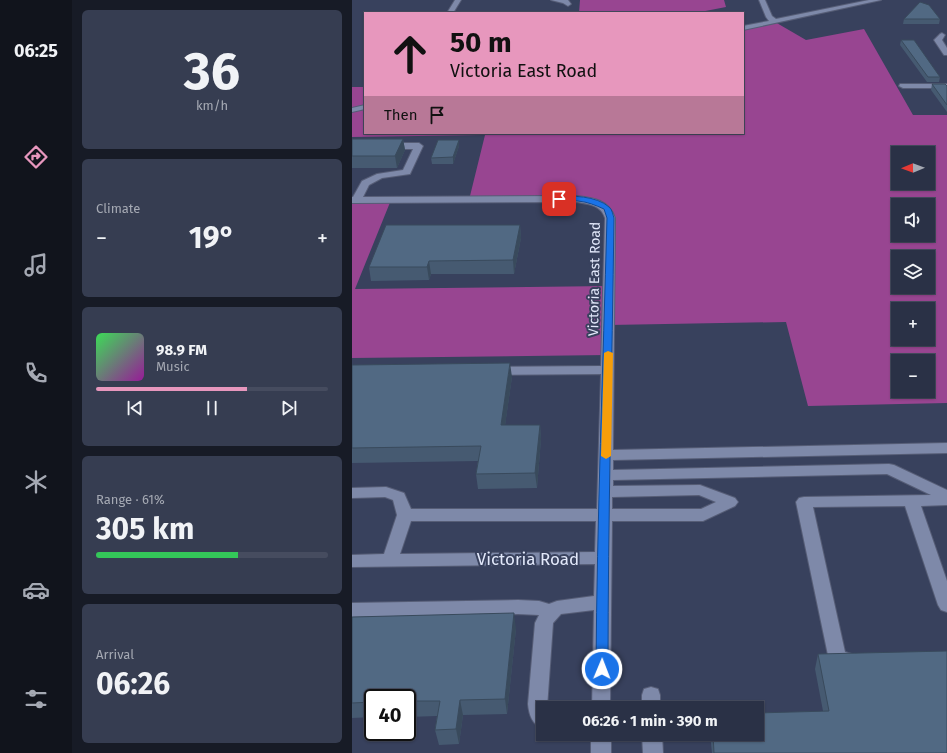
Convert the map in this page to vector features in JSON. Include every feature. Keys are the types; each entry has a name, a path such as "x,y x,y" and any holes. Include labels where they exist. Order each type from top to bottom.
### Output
{"street":[{"path":"451,12 458,0"},
{"path":"554,0 565,1 568,4"},
{"path":"762,0 769,17 775,22"},
{"path":"744,28 878,0"},
{"path":"942,35 938,40 947,53"},
{"path":"903,86 947,86"},
{"path":"352,110 364,108"},
{"path":"352,146 419,146 407,172 380,176 365,183 355,200"},
{"name":"Victoria East Road","path":"355,200 572,199 588,200 602,205 609,212 606,475 602,558"},
{"path":"480,371 608,370"},
{"path":"606,455 947,448"},
{"path":"606,475 889,469 947,496"},
{"path":"405,515 703,515 730,502 700,490 605,492"},
{"path":"352,493 386,492 399,497 405,515 390,561"},
{"path":"911,500 947,605"},
{"path":"862,660 838,660 804,502 947,500"},
{"path":"601,701 603,602 602,558"},
{"name":"Victoria Road","path":"352,561 602,558"},
{"path":"538,701 544,623 551,612 557,608 566,606 603,602"},
{"path":"352,610 518,607 539,608 551,612"},
{"path":"601,741 601,753"},
{"path":"652,741 653,753"}],"shaded area":[{"path":"580,0 724,0 726,7 700,12 579,12"},
{"path":"775,22 806,40 864,29 913,115 947,115 947,403 808,406 786,322 609,325 608,355 352,358 352,200 391,200 355,289 609,286 610,218 596,202 469,200 485,135 352,137 352,87 364,87 364,134 744,134 744,28"}],"building":[{"path":"920,2 929,5 940,19 904,19"},
{"path":"901,40 914,40 940,77 928,77"},
{"path":"932,84 945,84 947,86 947,105"},
{"path":"352,139 403,139 395,156 352,156"},
{"path":"438,140 459,140 453,157 431,158"},
{"path":"386,225 520,225 513,260 429,261 427,267 369,267"},
{"path":"510,363 501,425 540,425 535,473 476,474 481,446 352,448 352,365"},
{"path":"514,613 505,699 460,700 456,729 435,730 440,701 416,701 416,689 364,689 364,702 352,703 352,617"},
{"path":"947,651 947,753 714,753 713,741 764,741 764,713 829,711 818,654"}],"slow traffic":[{"path":"606,456 608,353"}],"route":[{"path":"559,199 577,199 596,202 607,208 610,218 605,516 602,558 602,669"}]}
